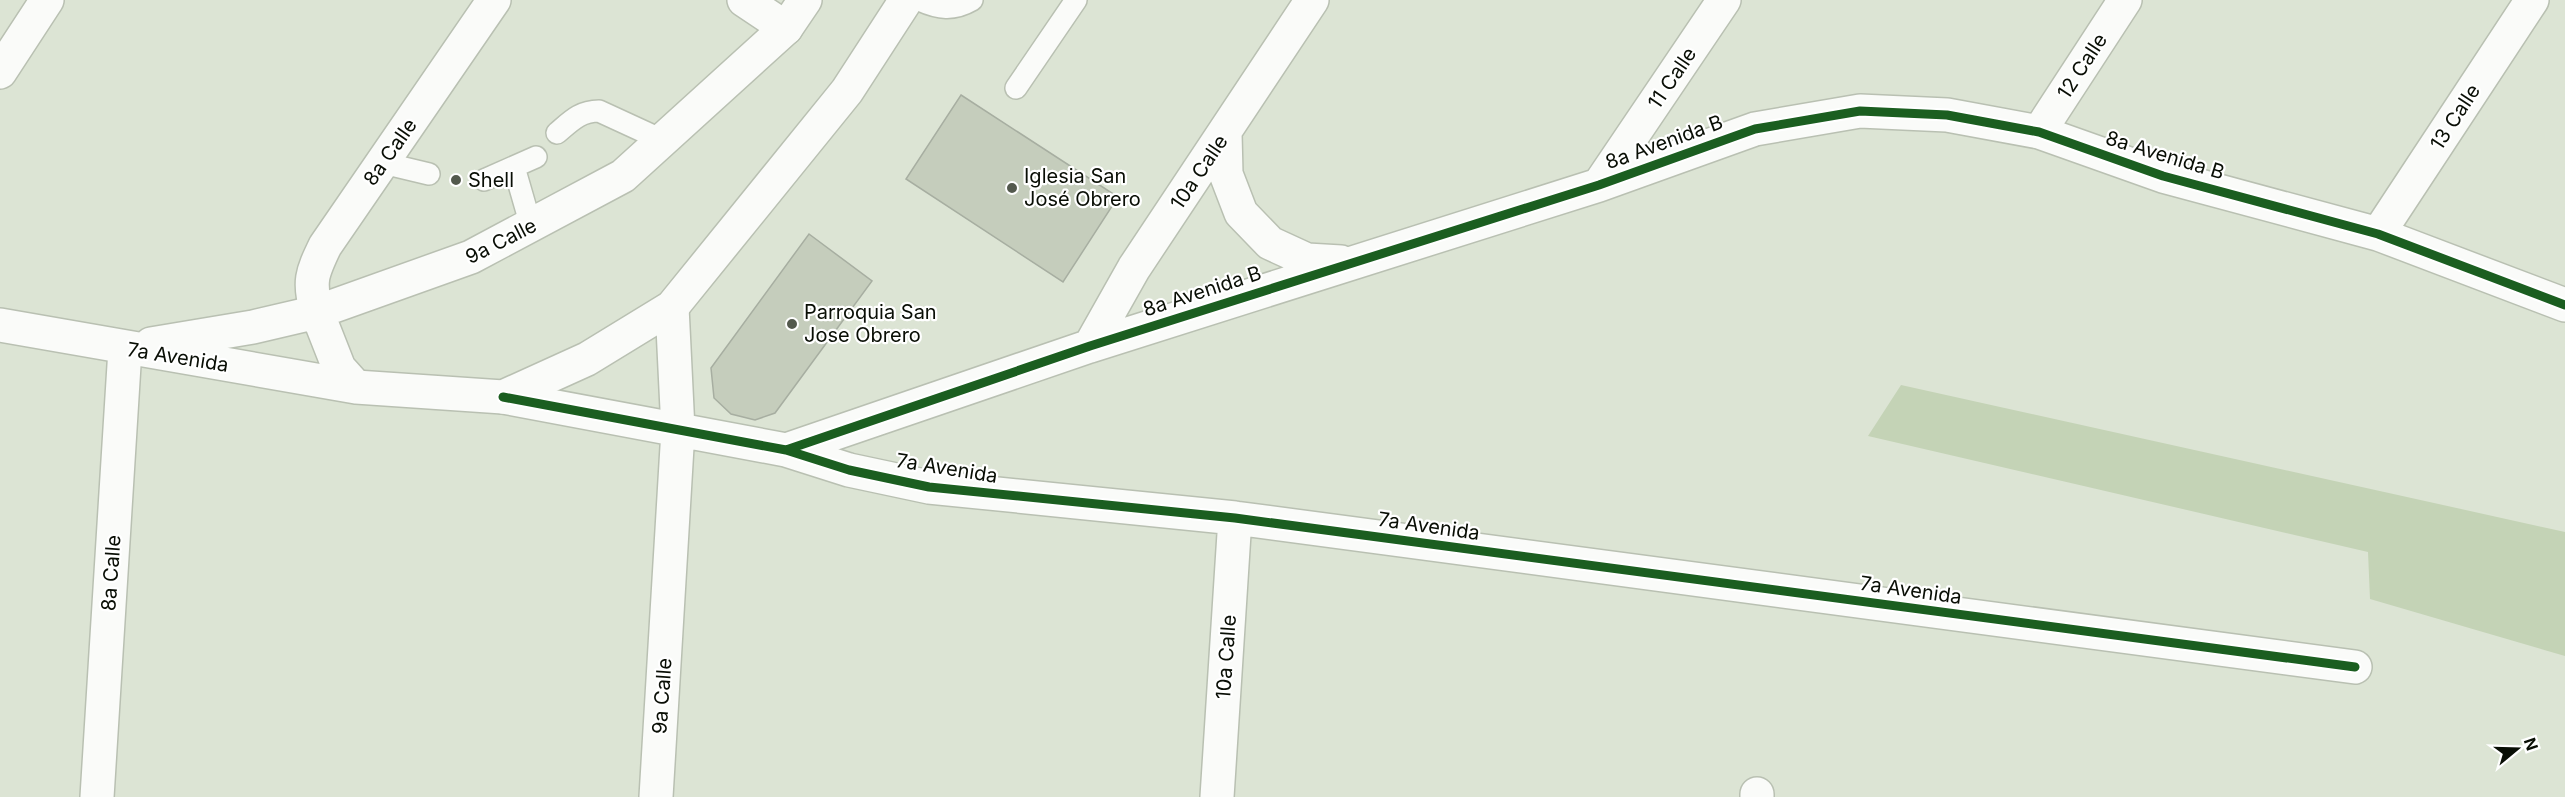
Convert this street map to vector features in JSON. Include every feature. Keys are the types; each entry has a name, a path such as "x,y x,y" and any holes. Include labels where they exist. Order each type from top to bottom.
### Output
{"street":[{"path":"0,72 47,0"},
{"name":"8a Calle","path":"356,387 336,362 317,312 310,290 313,270 325,246 494,0"},
{"path":"744,0 786,28"},
{"name":"9a Calle","path":"125,349 253,327 317,312 471,257 623,176 786,28 805,0"},
{"path":"356,387 502,397 587,359 672,307 848,91 906,0"},
{"name":"10a Calle","path":"1090,346 1134,268 1312,0"},
{"name":"11 Calle","path":"1599,185 1724,0"},
{"name":"12 Calle","path":"2039,132 2125,0"},
{"name":"13 Calle","path":"2378,234 2532,0"},
{"name":"8a Avenida B","path":"786,450 1090,346 1599,185 1755,129 1860,111 1947,115 2039,132 2163,176 2378,234 2565,305"},
{"path":"1225,132 1226,174 1241,213 1270,243 1279,248 1307,260 1348,263"},
{"name":"9a Calle","path":"656,797 678,430 672,307"},
{"name":"7a Avenida","path":"0,325 125,349 356,387"},
{"name":"8a Calle","path":"97,797 125,349"},
{"name":"7a Avenida","path":"502,397 786,450 849,470 929,487 1235,518 2355,667"},
{"name":"10a Calle","path":"1216,797 1235,518"}],"lane":[{"path":"919,0 936,8 948,9 962,6 972,0"},
{"path":"1016,88 1076,0"},
{"path":"557,133 576,116 587,111 599,111 662,140"},
{"path":"484,180 536,157"},
{"path":"383,163 429,174"},
{"path":"514,167 531,226"}],"green space":[{"path":"1901,385 2565,532 2565,656 2370,599 2368,552 1868,436"}],"building":[{"name":"Iglesia San José Obrero","path":"961,95 1118,197 1063,282 906,179"},
{"name":"Parroquia San Jose Obrero","path":"809,234 872,281 775,413 755,420 731,414 714,398 711,368"}],"cycle path":[{"path":"786,450 1090,346 1599,185 1755,129 1860,111 1947,115 2039,132 2163,176 2378,234 2565,305"},
{"path":"503,397 786,450 849,470 929,487 1235,518 2355,667"}],"place":[{"name":"Shell","path":"456,180"},
{"name":"Iglesia San José Obrero","path":"1012,188"},
{"name":"Parroquia San Jose Obrero","path":"792,324"}]}
